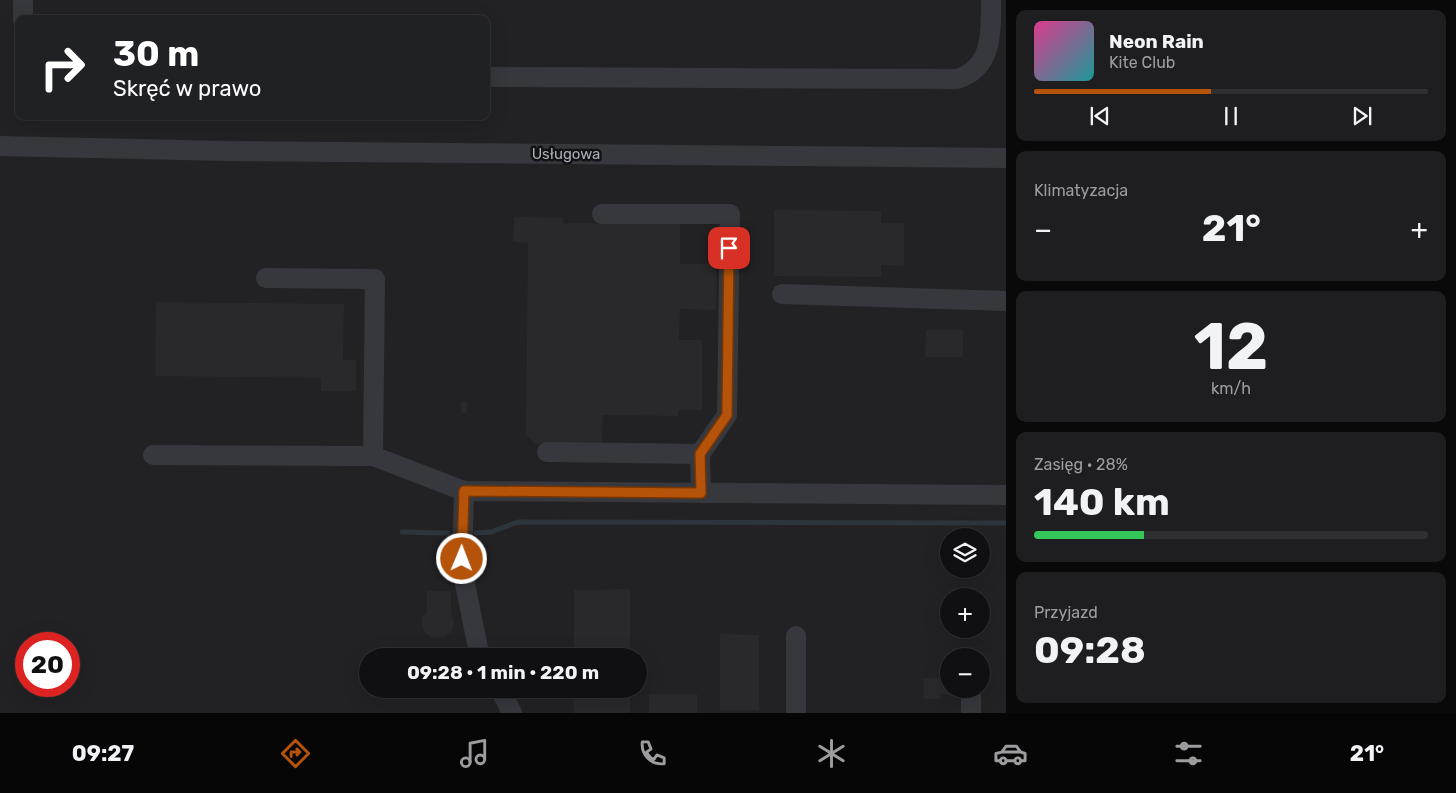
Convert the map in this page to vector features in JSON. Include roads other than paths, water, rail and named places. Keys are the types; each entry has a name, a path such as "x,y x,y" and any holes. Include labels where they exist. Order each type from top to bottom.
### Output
{"street":[{"path":"23,0 23,15"},
{"path":"490,77 957,79 974,72 982,63 991,32 991,0"},
{"name":"Usługowa","path":"0,146 1006,158"},
{"path":"602,214 730,214 727,415 700,454 701,493"},
{"path":"266,278 375,279 373,456"},
{"path":"782,294 1006,301"},
{"path":"546,452 700,454"},
{"path":"152,455 373,456 464,491 1006,495"},
{"path":"464,491 462,569 478,648"},
{"path":"796,636 796,713"},
{"path":"504,698 512,713"},
{"path":"971,698 971,713"}],"waterway":[{"path":"476,533 491,532 518,522 1006,523"},
{"path":"402,532 448,533"}]}
